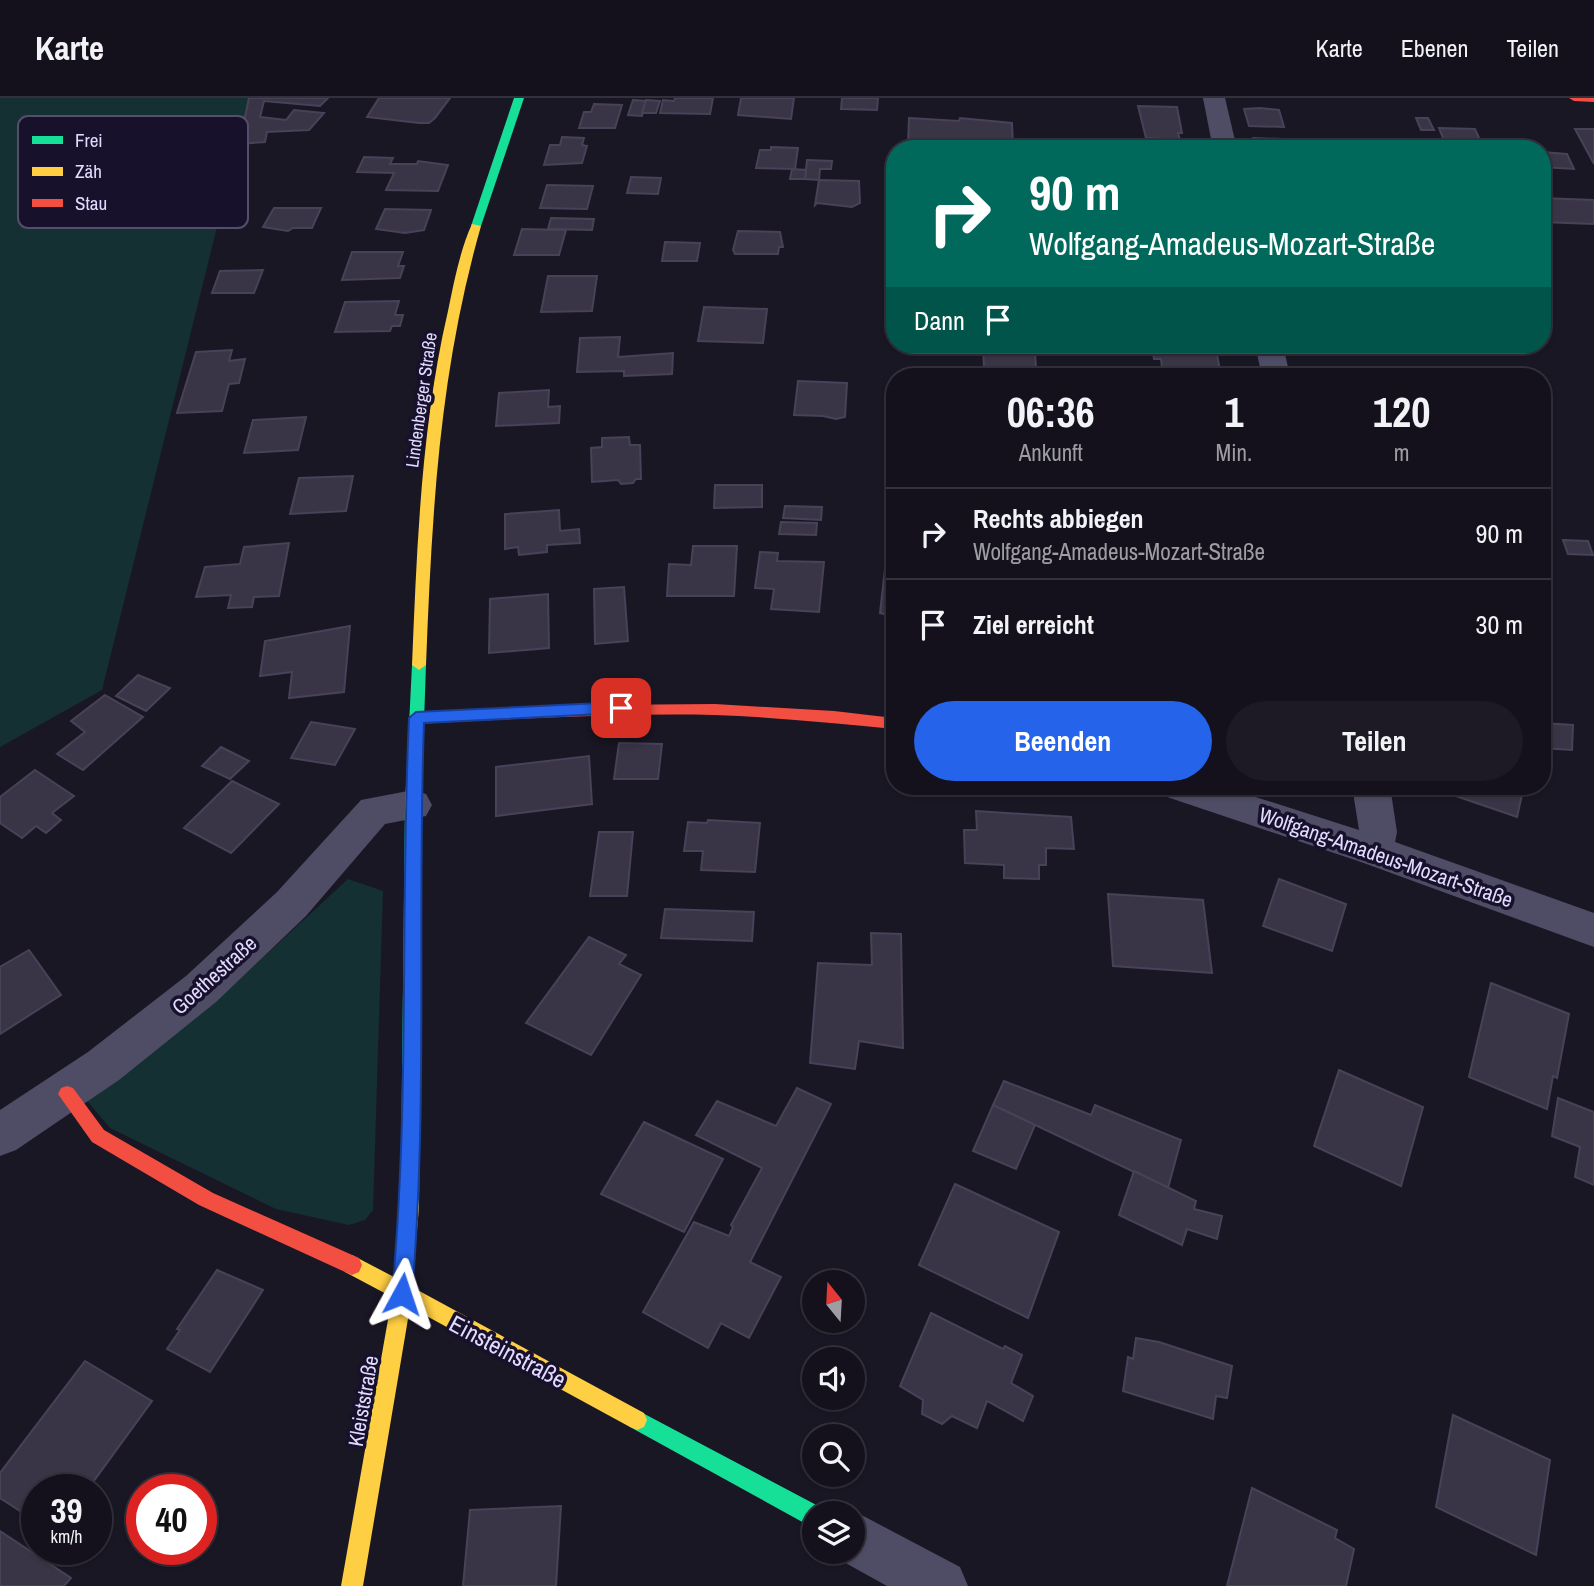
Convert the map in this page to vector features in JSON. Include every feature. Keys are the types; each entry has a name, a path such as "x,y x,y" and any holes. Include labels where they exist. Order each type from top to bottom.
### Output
{"street":[{"name":"Lindenberger Straße","path":"416,718 424,537 438,391 462,269 519,98"},
{"path":"1214,98 1223,140"},
{"path":"1574,98 1594,99"},
{"path":"416,718 621,708 821,712 886,723"},
{"name":"Kleiststraße","path":"352,1586 402,1294 410,1207 416,718"},
{"name":"Wolfgang-Amadeus-Mozart-Straße","path":"1204,795 1374,851 1594,930"},
{"path":"1372,795 1378,832 1374,851"},
{"name":"Goethestraße","path":"0,1135 67,1094 207,987 337,858 374,811 413,805"},
{"name":"Einsteinstraße","path":"67,1094 98,1136 206,1199 363,1270 402,1294 802,1511"},
{"path":"865,1544 941,1586"}],"green space":[{"path":"0,98 249,98 245,116 18,116 18,228 217,228 102,690 0,747"},
{"path":"348,879 383,891 373,1210 365,1220 349,1225 276,1209 110,1128 84,1097 206,1010"}],"building":[{"path":"249,98 328,98 320,106 264,101 260,117 286,120 294,110 324,113 309,130 267,132 265,142 248,143 248,116 245,116"},
{"path":"379,98 450,98 429,123 419,123 367,117"},
{"path":"675,98 713,98 710,114 660,113 663,100 674,101"},
{"path":"741,98 794,98 791,119 738,115"},
{"path":"842,98 878,98 877,110 841,109"},
{"path":"633,100 646,101 642,116 628,115"},
{"path":"646,100 660,101 656,113 642,113"},
{"path":"594,104 622,105 615,128 579,128 584,112 591,112"},
{"path":"1138,106 1177,107 1182,133 1178,133 1180,140 1146,138"},
{"path":"1244,109 1279,110 1284,127 1249,126"},
{"path":"909,118 959,121 960,118 1012,123 1013,140 908,140"},
{"path":"1416,118 1428,118 1434,130 1421,130"},
{"path":"1439,128 1475,129 1480,140 1444,140"},
{"path":"1575,129 1594,129 1594,164"},
{"path":"562,137 584,138 582,145 587,146 582,163 544,165 550,145 560,145"},
{"path":"1253,138 1283,140 1253,140"},
{"path":"771,147 798,148 795,169 756,168 760,150 771,150"},
{"path":"1551,153 1567,154 1574,169 1551,168"},
{"path":"364,157 393,158 390,164 417,164 418,161 448,165 438,191 386,190 394,173 357,172"},
{"path":"807,160 832,161 831,169 820,169 819,180 805,179"},
{"path":"792,169 806,170 805,179 790,179"},
{"path":"631,177 661,178 658,194 627,193"},
{"path":"819,180 859,181 860,203 852,207 817,203 815,205"},
{"path":"547,185 593,186 587,209 540,208"},
{"path":"1551,198 1594,200 1594,224 1551,222"},
{"path":"274,208 321,208 312,228 293,228 288,231 263,227"},
{"path":"385,209 431,210 424,230 405,233 376,229"},
{"path":"551,218 594,219 592,230 548,229"},
{"path":"522,229 566,230 559,255 514,255"},
{"path":"738,231 780,232 783,247 779,247 778,254 735,254 733,250"},
{"path":"665,242 700,243 697,261 662,261"},
{"path":"352,252 403,252 398,266 404,266 400,278 342,280"},
{"path":"263,270 254,293 212,293 220,271"},
{"path":"548,276 597,276 592,311 541,312"},
{"path":"399,301 395,315 403,315 400,326 392,326 390,331 335,332 345,302"},
{"path":"704,307 767,309 763,343 698,341"},
{"path":"620,337 618,357 673,353 672,374 624,376 624,371 577,372 580,338"},
{"path":"232,350 229,361 245,359 239,383 229,384 222,411 177,413 196,352"},
{"path":"983,354 1035,354 1036,368 984,368"},
{"path":"1153,354 1217,354 1220,368 1162,368 1161,359 1154,359"},
{"path":"798,381 847,383 845,417 836,419 794,415"},
{"path":"549,390 548,407 560,406 559,423 496,426 499,393"},
{"path":"306,417 298,450 244,453 253,420"},
{"path":"629,437 630,445 640,445 641,479 621,484 618,480 592,482 591,448 602,447 602,438"},
{"path":"353,476 346,511 290,514 299,478"},
{"path":"715,485 762,485 762,507 714,508"},
{"path":"785,506 822,507 821,520 783,518"},
{"path":"559,510 560,531 579,529 580,543 547,545 547,552 519,555 518,547 505,549 505,514"},
{"path":"781,522 817,523 816,535 779,534"},
{"path":"1563,540 1588,541 1593,555 1568,554"},
{"path":"289,543 279,596 254,597 252,607 228,608 231,595 196,597 205,567 240,564 244,547"},
{"path":"693,546 737,546 734,596 667,596 669,564 691,565"},
{"path":"760,552 778,553 777,561 824,562 819,612 771,609 774,589 755,588"},
{"path":"885,569 886,569 886,615 880,613"},
{"path":"624,587 628,641 595,644 594,589"},
{"path":"548,594 549,648 489,653 490,599"},
{"path":"350,626 344,692 289,698 292,672 260,676 265,641"},
{"path":"138,675 170,688 146,711 116,696"},
{"path":"105,695 143,717 83,770 57,754 85,732 71,721"},
{"path":"311,722 355,729 335,765 291,758"},
{"path":"1551,724 1573,725 1572,750 1551,749"},
{"path":"619,743 662,744 658,779 614,779"},
{"path":"221,747 249,761 230,779 202,766"},
{"path":"589,756 592,804 496,816 496,767"},
{"path":"35,770 74,796 52,813 61,820 46,833 36,826 22,838 0,823 0,797"},
{"path":"232,781 279,804 231,853 184,828"},
{"path":"1453,795 1522,795 1517,817"},
{"path":"976,811 1071,817 1074,849 1046,848 1046,865 1039,865 1039,879 1004,878 1004,865 965,863 964,830 977,830"},
{"path":"708,820 760,823 755,872 701,870 703,851 684,851 688,822 707,823"},
{"path":"599,832 633,832 627,896 590,896"},
{"path":"1279,879 1346,904 1332,951 1263,926"},
{"path":"1108,894 1203,900 1212,973 1113,966"},
{"path":"665,909 754,912 752,941 661,938"},
{"path":"871,933 901,934 903,1048 859,1041 855,1069 810,1063 818,963 872,965"},
{"path":"589,937 626,955 619,964 641,975 591,1055 526,1023"},
{"path":"29,950 61,995 0,1034 0,967"},
{"path":"1491,983 1569,1014 1557,1078 1553,1076 1547,1109 1469,1077"},
{"path":"1339,1070 1423,1107 1401,1186 1314,1146"},
{"path":"1004,1081 1091,1115 1095,1105 1181,1140 1168,1188 993,1105"},
{"path":"797,1088 831,1104 750,1262 781,1277 749,1338 721,1323 708,1348 643,1312 694,1222 729,1236 733,1227 731,1225 762,1168 696,1135 717,1101 776,1126"},
{"path":"1558,1098 1594,1112 1594,1185 1575,1177 1580,1147 1552,1136"},
{"path":"993,1105 1035,1125 1016,1169 973,1151"},
{"path":"644,1122 723,1159 684,1232 601,1194"},
{"path":"1134,1171 1196,1201 1194,1209 1222,1216 1217,1239 1187,1229 1182,1245 1119,1215"},
{"path":"955,1184 1059,1232 1028,1318 919,1265"},
{"path":"217,1270 263,1290 210,1372 167,1349 180,1330 177,1329"},
{"path":"931,1313 1003,1349 1005,1346 1022,1355 1011,1383 1033,1396 1023,1421 987,1401 977,1428 952,1416 942,1424 922,1414 923,1400 900,1386"},
{"path":"1136,1338 1159,1342 1232,1366 1227,1398 1216,1396 1213,1419 1123,1391 1128,1357 1133,1359"},
{"path":"85,1361 152,1401 99,1474 21,1474 21,1512 0,1498 0,1473"},
{"path":"1453,1415 1550,1460 1536,1555 1436,1507"},
{"path":"1252,1488 1337,1530 1335,1538 1354,1549 1346,1586 1227,1586"},
{"path":"561,1506 556,1586 463,1586 470,1510"},
{"path":"0,1531 21,1545 21,1565 51,1565 71,1578 64,1586 0,1586"}],"traffic: fast":[{"path":"476,226 519,98"},
{"path":"411,1077 413,805 419,665"},
{"path":"637,1420 802,1509"}],"traffic: slow":[{"path":"419,665 427,499 439,389 460,280 476,226"},
{"path":"352,1586 402,1294 410,1207 411,1077"},
{"path":"352,1265 637,1420"}],"traffic: jam":[{"path":"1574,98 1594,99"},
{"path":"416,718 655,709 774,712 886,723"},
{"path":"67,1094 98,1136 206,1199 352,1265"}],"route":[{"path":"402,1294 410,1207 416,718 621,708"}]}
